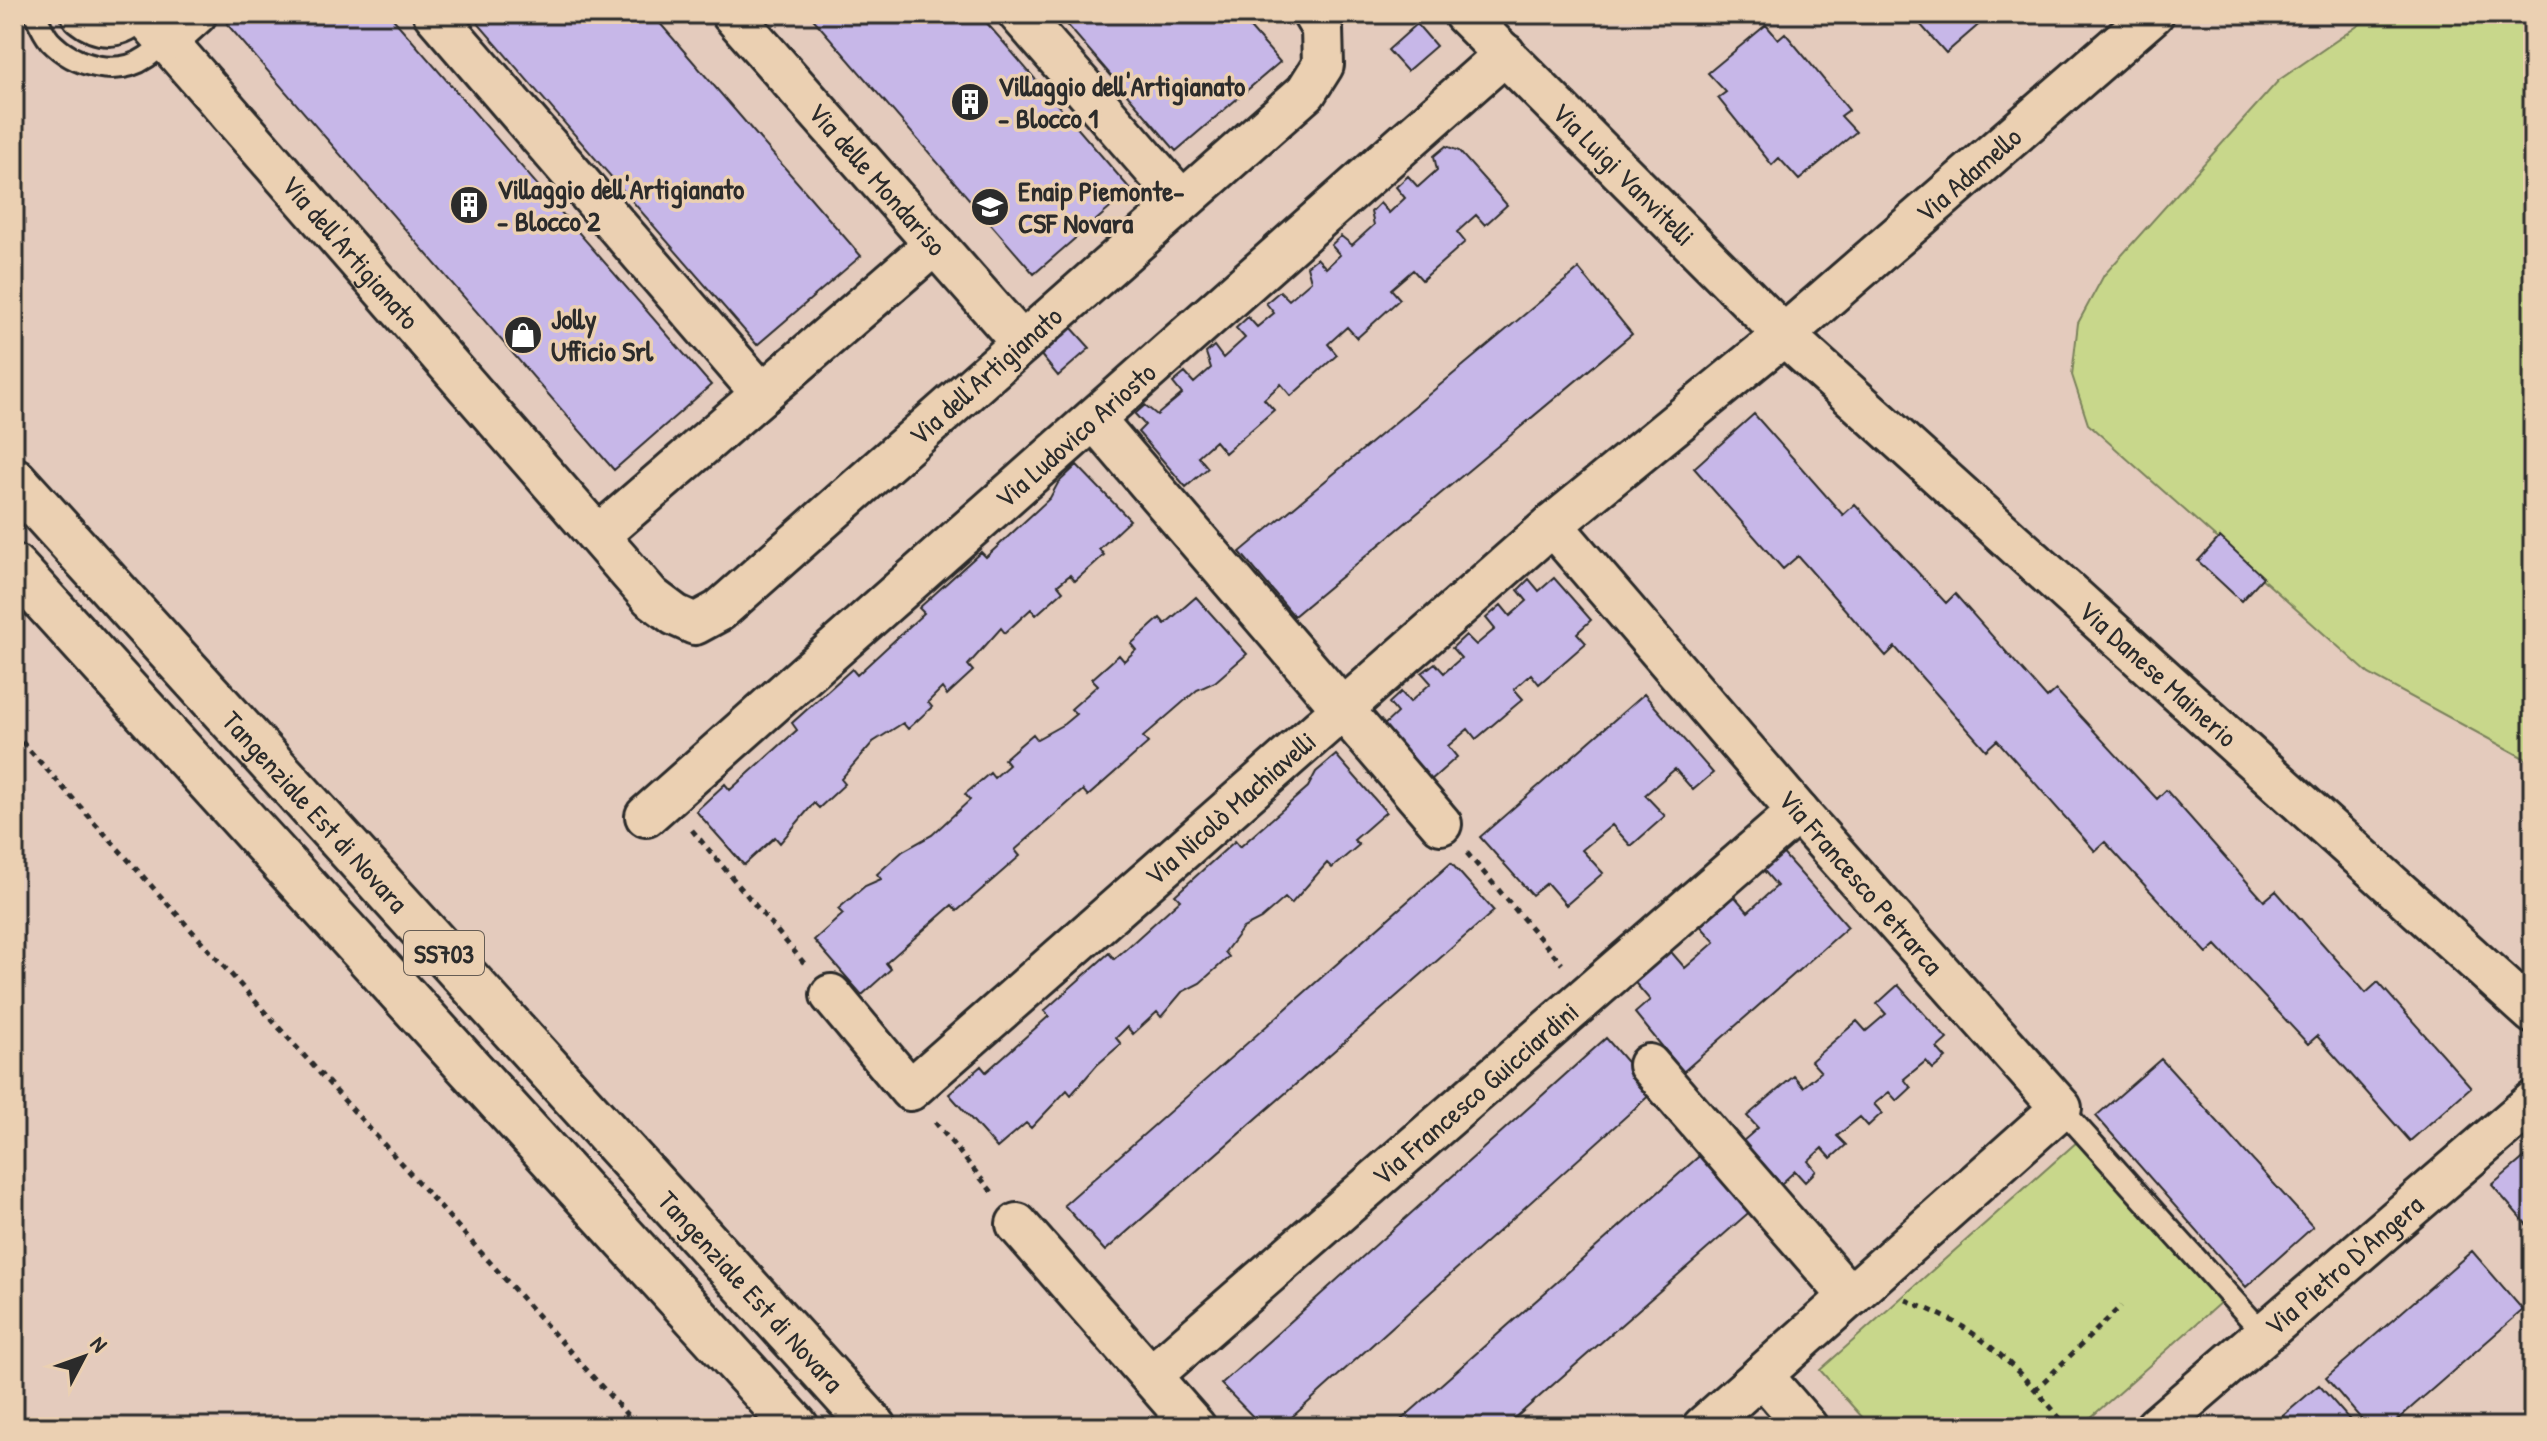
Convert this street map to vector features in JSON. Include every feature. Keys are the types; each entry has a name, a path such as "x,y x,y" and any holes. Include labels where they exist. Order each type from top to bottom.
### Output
{"highway":[{"name":"Tangenziale Est di Novara","path":"14,480 874,1427"},
{"name":"Tangenziale Est di Novara","path":"14,567 796,1427"}],"street":[{"path":"82,14 106,26 125,22 134,14"},
{"path":"154,27 196,14"},
{"path":"434,14 762,394"},
{"name":"Via delle Mondariso","path":"732,14 1022,343"},
{"path":"1019,14 1182,201"},
{"name":"Via dell'Artigianato","path":"154,27 651,597 675,615 695,624 719,611 1306,92 1323,65 1322,29 1313,14"},
{"name":"Via Luigi Vanvitelli","path":"1464,14 1784,335"},
{"name":"Via Adamello","path":"1784,335 2153,14"},
{"name":"Via Ludovico Ariosto","path":"656,807 1505,54"},
{"path":"599,535 935,244"},
{"path":"1552,525 1784,335"},
{"name":"Via Danese Mainerio","path":"1784,335 2533,1013"},
{"path":"1094,419 1441,824"},
{"name":"Via Nicolò Machiavelli","path":"910,1090 1552,525"},
{"name":"Via Francesco Petrarca","path":"1552,525 1798,812 2061,1108"},
{"name":"Via Francesco Guicciardini","path":"1151,1376 1798,812"},
{"path":"831,995 910,1090"},
{"path":"1649,1065 1850,1297"},
{"name":"Via Pietro D'Angera","path":"2156,1427 2533,1102"},
{"path":"1703,1427 2061,1108"},
{"path":"1017,1224 1195,1427"},
{"path":"1762,1375 1807,1427"}],"lane":[{"path":"35,14 49,39 69,56 94,67 121,68 145,59 154,27"},
{"path":"2061,1108 2264,1334"}],"path":[{"path":"14,733 638,1427"},
{"path":"656,807 831,995"},
{"path":"1441,824 1588,994"},
{"path":"910,1090 1017,1224"},
{"path":"1904,1298 1965,1327 2035,1390 2067,1427"},
{"path":"2035,1390 2121,1306"}],"green space":[{"path":"2375,14 2533,14 2533,763 2369,674 2088,424 2072,375 2078,323 2104,275 2279,80"},
{"path":"2078,1141 2221,1302 2080,1427 1871,1427 1820,1370"}],"building":[{"name":"Villaggio dell'Artigianato - Blocco 2","path":"238,14 389,14 711,385 614,470 227,24"},
{"name":"Villaggio dell'Artigianato - Blocco 2","path":"470,14 652,14 861,256 757,345"},
{"name":"Villaggio dell'Artigianato - Blocco 1","path":"809,14 979,14 1131,190 1034,274"},
{"name":"Villaggio dell'Artigianato - Blocco 1","path":"1058,14 1238,14 1280,62 1176,151"},
{"path":"1911,14 1991,14 1946,53"},
{"path":"1417,24 1436,46 1407,71 1388,50"},
{"path":"1766,25 1778,39 1785,33 1849,110 1841,116 1856,132 1799,180 1779,158 1772,165 1718,98 1726,92 1708,73"},
{"path":"1446,146 1459,151 1507,205 1485,225 1476,215 1457,232 1465,242 1422,280 1413,270 1391,289 1400,299 1357,338 1347,327 1328,344 1337,355 1291,396 1281,384 1264,399 1274,410 1225,453 1215,441 1198,456 1208,468 1186,487 1138,432 1145,425 1135,414 1145,405 1157,415 1182,394 1173,383 1185,373 1194,383 1211,368 1206,353 1214,346 1223,358 1245,338 1236,328 1248,317 1257,327 1274,313 1266,303 1280,291 1289,300 1311,281 1307,266 1317,258 1326,268 1340,255 1331,245 1341,236 1352,245 1374,225 1371,212 1380,203 1389,213 1405,198 1396,187 1408,176 1418,187 1437,170 1434,156"},
{"path":"1579,269 1632,334 1294,616 1240,552"},
{"path":"1071,327 1090,348 1058,376 1040,354"},
{"path":"1754,414 1843,515 1855,504 1946,603 1955,594 2047,698 2056,690 2157,799 2166,790 2264,901 2276,891 2366,993 2378,982 2471,1087 2410,1141 2317,1036 2308,1044 2216,945 2207,953 2105,842 2095,851 1997,740 1986,750 1895,647 1886,656 1798,556 1783,569 1694,468"},
{"path":"1077,465 1130,520 1099,549 1104,555 1075,581 1070,575 1058,585 1063,591 1036,615 1031,609 1005,633 1001,628 968,665 973,671 947,695 942,688 928,702 932,707 908,729 903,723 873,742 841,779 845,784 819,808 814,803 780,843 775,837 744,865 696,811 725,784 730,790 797,730 792,723 852,669 857,675 924,613 919,608 981,552 986,557 1050,498 1058,483"},
{"path":"2220,537 2263,577 2241,601 2198,561"},
{"path":"1554,578 1591,620 1577,633 1586,643 1539,684 1531,674 1514,689 1523,699 1476,739 1468,729 1448,746 1457,757 1431,780 1383,726 1397,713 1389,703 1401,692 1410,702 1431,683 1422,673 1435,663 1444,673 1461,658 1452,648 1466,635 1476,645 1495,629 1486,618 1501,605 1510,616 1527,601 1518,590 1529,579 1539,591"},
{"path":"1196,597 1247,654 1215,682 1197,690 1143,737 1148,743 1088,796 1083,790 1015,850 1020,856 957,911 952,905 886,963 891,969 862,995 814,940 843,914 838,909 865,886 881,879 877,874 903,851 932,835 970,800 965,794 990,773 994,778 1009,765 1004,759 1033,734 1037,739 1076,714 1071,709 1098,685 1092,679 1119,655 1124,661 1136,650 1131,644 1160,618 1165,624"},
{"path":"1644,694 1713,773 1693,790 1675,769 1645,795 1665,816 1631,846 1612,825 1582,850 1603,873 1566,905 1547,883 1532,895 1480,837"},
{"path":"1336,755 1386,812 1354,840 1359,845 1332,868 1327,863 1291,904 1285,898 1261,919 1243,928 1225,952 1229,957 1200,983 1182,992 1161,1017 1157,1012 1133,1034 1127,1027 1116,1038 1121,1044 1097,1065 1071,1095 1067,1090 1031,1128 1026,1123 997,1148 949,1094 981,1066 986,1072 1049,1016 1044,1011 1109,953 1114,959 1127,948 1180,900 1175,895 1235,841 1240,847 1308,787 1316,772"},
{"path":"1779,849 1848,927 1683,1072 1635,1013 1650,1000 1631,978 1666,946 1685,968 1715,942 1696,921 1730,891 1748,912 1777,886 1760,866"},
{"path":"1451,863 1494,911 1105,1251 1064,1205"},
{"path":"1898,985 1947,1039 1937,1048 1946,1058 1933,1069 1926,1061 1904,1079 1911,1088 1897,1101 1889,1092 1874,1104 1882,1113 1868,1126 1860,1117 1837,1136 1846,1145 1831,1158 1822,1148 1808,1161 1816,1171 1805,1182 1795,1171 1781,1184 1743,1141 1758,1128 1747,1116 1794,1076 1803,1087 1821,1072 1811,1061 1857,1021 1866,1031 1886,1014 1877,1004"},
{"path":"1606,1038 1653,1092 1281,1427 1263,1427 1221,1384"},
{"path":"2161,1059 2313,1227 2246,1287 2096,1116"},
{"path":"2533,1150 2533,1232 2492,1185"},
{"path":"1705,1151 1754,1208 1505,1427 1393,1427"},
{"path":"2472,1251 2523,1310 2389,1427 2368,1427 2326,1378"},
{"path":"2319,1385 2356,1427 2270,1427"}],"place":[{"name":"Villaggio dell'Artigianato - Blocco 1","path":"970,102"},
{"name":"Villaggio dell'Artigianato - Blocco 2","path":"469,205"},
{"name":"Enaip Piemonte- CSF Novara","path":"990,207"},
{"name":"Jolly Ufficio Srl","path":"523,335"}]}
